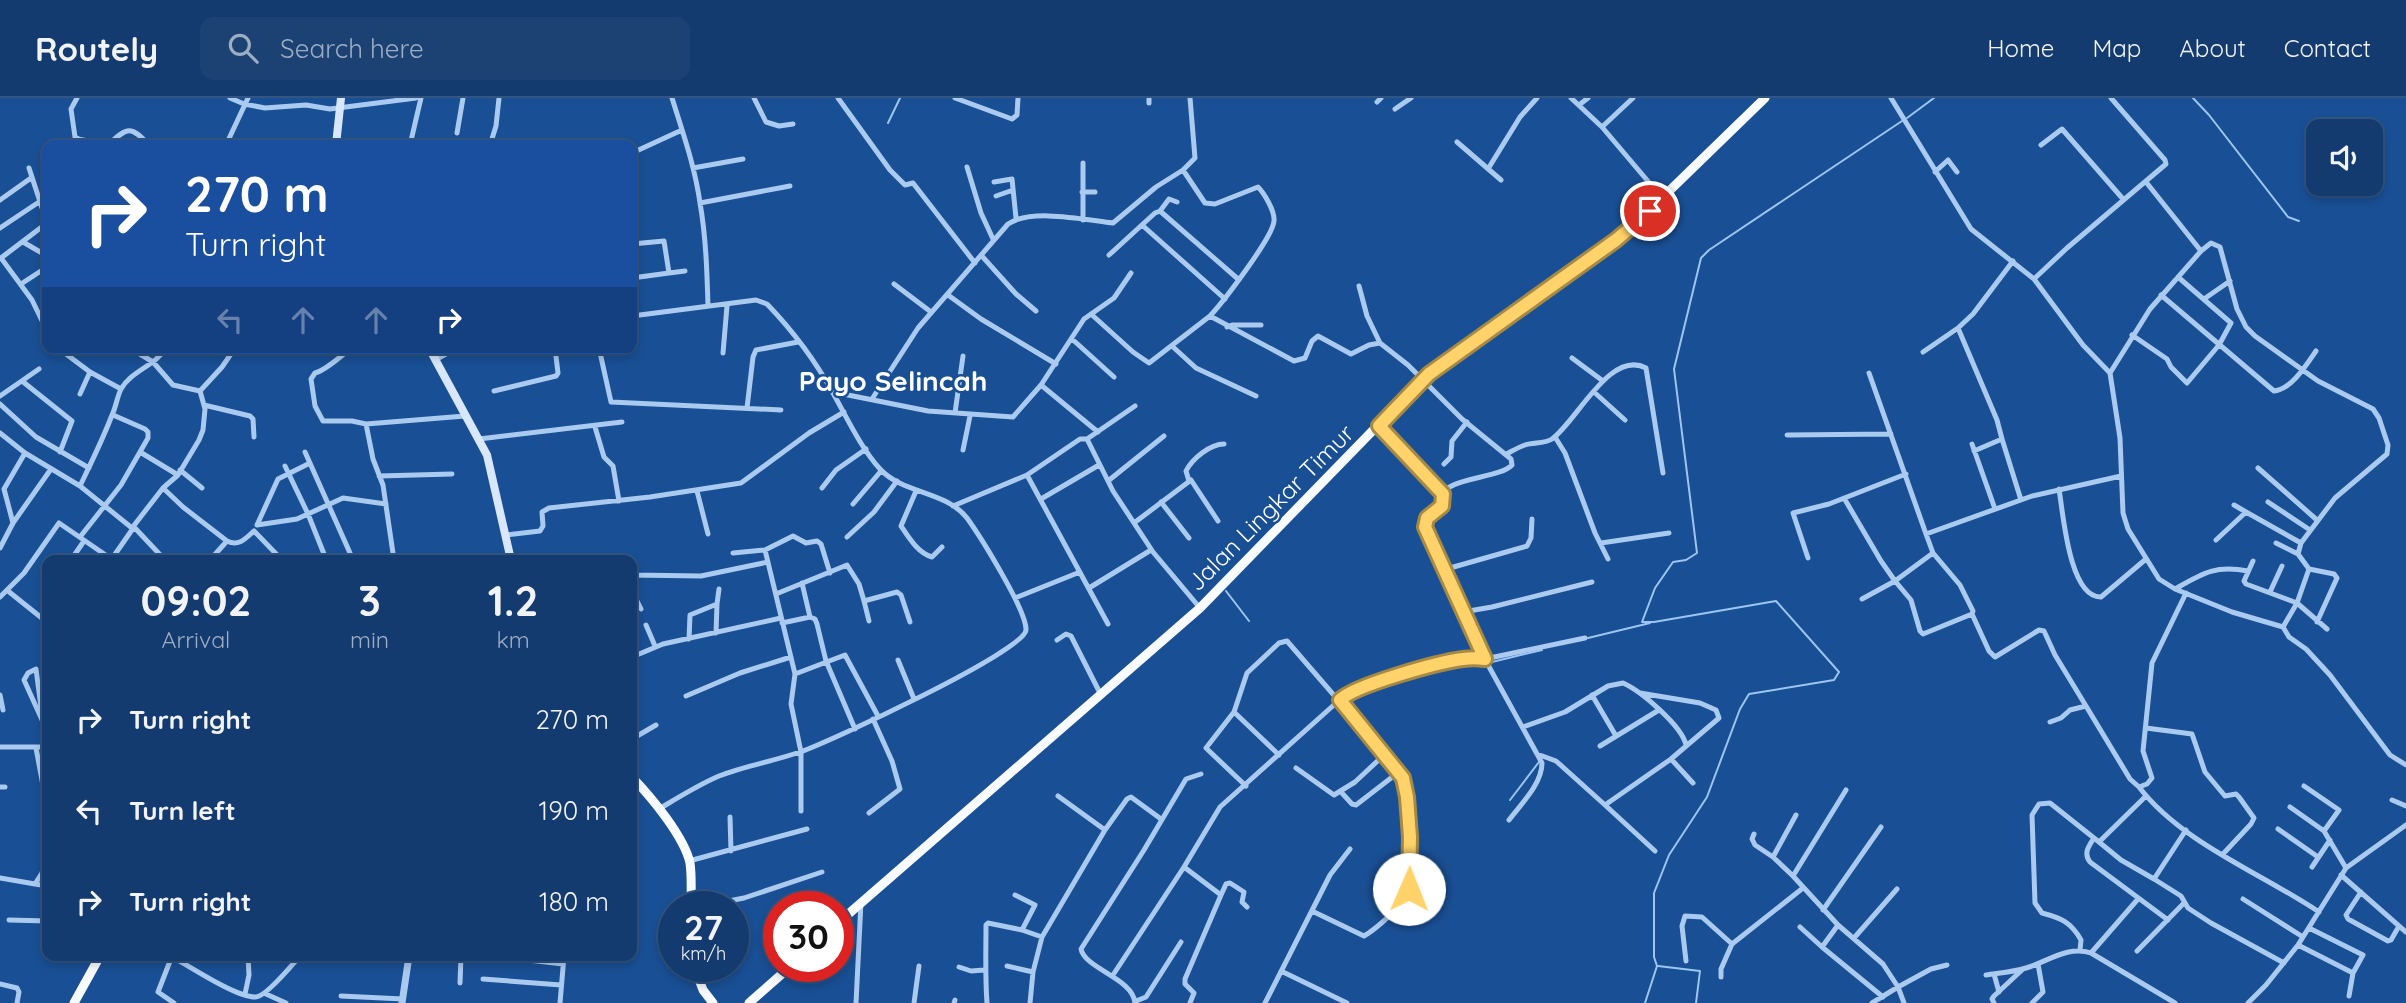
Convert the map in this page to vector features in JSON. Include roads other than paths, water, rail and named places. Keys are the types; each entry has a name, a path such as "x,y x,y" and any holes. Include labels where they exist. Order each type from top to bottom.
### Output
{"highway":[{"name":"Jalan Lingkar Timur","path":"854,908 1200,608 1422,380 1629,230 1765,98"},
{"path":"637,783 659,809 680,842 689,861 690,891"},
{"path":"74,1003 97,961"},
{"path":"700,982 713,1003"},
{"path":"749,1003 773,982"}],"main road":[{"path":"337,140 341,98"},
{"path":"432,354 480,439 492,471 510,555"}],"street":[{"path":"77,98 71,109 75,136 80,140"},
{"path":"230,98 265,108 299,105 340,108 418,98 411,140"},
{"path":"457,133 463,98"},
{"path":"492,140 499,98"},
{"path":"672,98 693,168 700,203 708,306"},
{"path":"754,98 766,122 779,126 793,124"},
{"path":"838,98 890,170 905,185 912,182 920,190 975,263"},
{"path":"955,98 1012,119 1017,115 1018,98"},
{"path":"872,399 904,347 931,312 993,239 1016,218 1030,216 1113,223 1156,187 1183,170 1195,158 1190,98"},
{"path":"1395,109 1411,98"},
{"path":"1489,169 1520,117 1537,98"},
{"path":"1571,98 1602,127 1663,199"},
{"path":"1579,105 1588,98"},
{"path":"1602,127 1633,98"},
{"path":"1891,98 1971,229 2034,279 2084,345 2110,373 2120,438 2122,503 2128,529 2159,579 2175,589 2232,612 2283,627 2289,637 2306,649 2330,675 2390,755 2406,765"},
{"path":"2034,279 2067,247 2165,166 2166,162 2111,98"},
{"path":"228,140 246,101"},
{"path":"114,140 132,130 138,132 145,140"},
{"path":"637,151 682,130"},
{"path":"2041,145 2062,130 2123,199"},
{"path":"1457,142 1501,180"},
{"path":"693,168 743,159"},
{"path":"1934,172 1948,160 1957,172"},
{"path":"1083,163 1083,220"},
{"path":"967,167 981,213 993,239"},
{"path":"29,168 42,210"},
{"path":"1091,314 1145,362 1152,361 1210,316 1225,299 1271,231 1274,221 1261,188 1255,187 1210,205 1201,198 1183,170"},
{"path":"0,200 32,178"},
{"path":"994,183 1012,179 1016,218"},
{"path":"2146,182 2201,251"},
{"path":"700,203 790,186"},
{"path":"996,196 1013,190"},
{"path":"1083,192 1095,191"},
{"path":"1109,255 1154,213 1160,211 1169,199 1177,202"},
{"path":"0,228 39,202"},
{"path":"1160,211 1238,279"},
{"path":"1142,225 1225,299"},
{"path":"42,227 1,258 32,300 42,321"},
{"path":"637,244 664,241 669,273"},
{"path":"23,242 42,253"},
{"path":"2110,373 2124,354 2132,335 2161,295 2201,251 2211,243 2220,247 2237,309 2246,327 2318,381 2372,409 2379,418 2388,450 2384,457 2335,498 2301,543 2298,554"},
{"path":"981,255 1016,294 1036,311"},
{"path":"1923,352 1958,328 1983,302 2013,261"},
{"path":"21,284 42,270"},
{"path":"637,277 685,271"},
{"path":"833,392 928,411 1013,417 1041,385 1084,319 1114,298 1131,273"},
{"path":"2132,335 2167,359 2171,368 2187,383 2220,345 2231,323 2178,276"},
{"path":"2204,299 2230,281"},
{"path":"894,285 931,312"},
{"path":"1359,286 1367,316 1380,343 1513,462 1509,469 1462,482 1443,494"},
{"path":"948,295 981,319 1056,364"},
{"path":"2161,295 2274,391 2285,387 2316,351"},
{"path":"637,315 727,306 749,301 763,302 770,307 817,365 881,471 916,491 953,506 969,521 1015,598 1026,627 1023,636 985,663 855,729 801,752 721,776 659,809"},
{"path":"723,353 727,306"},
{"path":"1210,316 1294,361 1305,358 1312,341 1318,336 1350,354 1380,343"},
{"path":"1227,327 1261,325"},
{"path":"1958,328 1997,420 2021,500"},
{"path":"1072,339 1114,377"},
{"path":"747,408 756,350 798,342"},
{"path":"1172,346 1196,368 1256,396"},
{"path":"66,354 90,372 121,389"},
{"path":"140,354 153,362 173,385 200,391"},
{"path":"80,486 113,415 121,389 162,354"},
{"path":"200,391 231,354"},
{"path":"343,354 323,371 313,375 312,393 323,421 366,424 465,416"},
{"path":"435,360 446,354"},
{"path":"494,391 556,376 556,354"},
{"path":"600,354 611,402 781,410"},
{"path":"955,413 958,375 963,356"},
{"path":"1572,358 1603,382"},
{"path":"1506,454 1522,445 1548,441 1555,437 1603,382 1619,369 1639,365 1646,368 1663,473"},
{"path":"0,396 39,369"},
{"path":"80,394 90,372"},
{"path":"1869,373 1933,553 1967,597 1989,650 1995,657 2039,631 2044,631 2055,655 2130,779 2146,796 2186,830 2319,912"},
{"path":"22,381 72,421 60,452"},
{"path":"1041,385 1097,432"},
{"path":"114,555 163,488 179,472 203,430 204,405 200,391"},
{"path":"1594,392 1625,420"},
{"path":"0,404 36,437 89,468"},
{"path":"204,405 250,416 253,419 254,437"},
{"path":"953,506 1027,475 1135,406"},
{"path":"506,535 540,531 543,526 542,512 549,508 697,491 741,483 809,433 844,412"},
{"path":"74,555 103,505 121,485 148,438 148,432 113,415"},
{"path":"963,450 970,416"},
{"path":"480,439 622,422"},
{"path":"1444,464 1451,457 1452,441 1466,422"},
{"path":"366,424 386,504 393,555"},
{"path":"1379,426 1443,494 1442,506 1427,518 1425,527 1485,659 1542,763 1538,781 1509,820"},
{"path":"595,427 604,457 613,466 619,500"},
{"path":"0,433 24,453 80,486 134,527 160,555"},
{"path":"1787,435 1891,434"},
{"path":"1108,481 1164,436"},
{"path":"1555,437 1565,453 1594,533 1608,559"},
{"path":"1087,439 1108,481 1151,550 1200,608"},
{"path":"1974,451 2002,439"},
{"path":"1218,521 1192,481 1189,481 1186,471 1190,464 1212,446 1224,444"},
{"path":"1972,444 1995,509"},
{"path":"822,488 836,470 866,449"},
{"path":"140,452 179,472 202,488"},
{"path":"305,452 350,553"},
{"path":"13,523 2,494 24,453"},
{"path":"163,488 228,541 240,542 255,528 278,479 310,463"},
{"path":"1041,499 1100,465"},
{"path":"285,466 324,555"},
{"path":"2258,468 2317,520"},
{"path":"0,548 13,523 51,469"},
{"path":"853,503 881,471"},
{"path":"379,476 452,474"},
{"path":"1808,558 1792,514 1844,498 1906,474"},
{"path":"1027,475 1108,624"},
{"path":"1926,534 2021,500 2122,476"},
{"path":"847,537 874,512 897,481"},
{"path":"1134,523 1189,481"},
{"path":"2059,489 2074,570 2090,594 2101,597 2146,559"},
{"path":"697,491 708,534"},
{"path":"916,491 901,526 928,557 932,557 942,547"},
{"path":"255,528 292,520 343,498 386,504"},
{"path":"1844,498 1874,550 1911,600 1922,633 1935,631 1972,614"},
{"path":"1161,502 1189,538"},
{"path":"2268,502 2310,530"},
{"path":"2234,505 2301,543"},
{"path":"2216,540 2246,512"},
{"path":"1443,570 1527,546 1531,538 1532,519"},
{"path":"0,597 24,573 59,523 106,555"},
{"path":"255,528 278,555"},
{"path":"1601,543 1669,533"},
{"path":"733,553 765,550 793,536 806,543 817,541 821,544 830,573"},
{"path":"215,555 228,541"},
{"path":"2276,543 2298,554 2309,569 2334,574 2337,578 2317,622"},
{"path":"765,550 795,674 792,710 801,752 801,811"},
{"path":"1089,588 1151,550"},
{"path":"1862,599 1895,581 1933,553"},
{"path":"2253,561 2246,584 2297,603 2327,629"},
{"path":"637,575 701,576 768,562"},
{"path":"776,594 849,565 869,621"},
{"path":"2270,592 2282,566"},
{"path":"2175,589 2210,570 2232,568 2248,571"},
{"path":"2283,627 2297,603 2309,569"},
{"path":"1015,598 1080,572"},
{"path":"1463,612 1592,582"},
{"path":"802,583 810,617"},
{"path":"716,633 719,589"},
{"path":"8,591 42,618"},
{"path":"864,601 899,593 910,622"},
{"path":"2139,787 2152,778 2144,757 2154,657 2186,593"},
{"path":"637,602 641,610"},
{"path":"690,639 690,613 717,604"},
{"path":"637,655 655,646 810,617 815,619 826,661 855,729"},
{"path":"646,625 655,646"},
{"path":"1057,640 1066,635 1071,636 1101,695"},
{"path":"1113,975 1220,807 1340,700 1355,690 1432,665 1465,658 1485,659 1585,638"},
{"path":"1246,786 1206,748 1234,712 1247,673 1279,643 1287,641 1385,754 1403,778 1407,797 1410,837 1409,889 1406,898 1364,936 1312,911"},
{"path":"795,674 844,654 846,656 875,717 900,789 869,813"},
{"path":"686,696 740,673 791,657"},
{"path":"898,660 914,699"},
{"path":"42,714 36,669 28,673 24,680 42,720"},
{"path":"1523,727 1565,712 1617,683 1631,687 1659,710 1684,738 1686,745"},
{"path":"1605,805 1671,759 1719,718 1718,712 1700,703 1640,693"},
{"path":"0,695 4,710"},
{"path":"1592,695 1616,736"},
{"path":"2050,722 2061,718 2070,710 2087,706"},
{"path":"1600,746 1659,710"},
{"path":"1234,712 1279,755"},
{"path":"637,736 656,725"},
{"path":"2146,728 2192,734 2208,777 2225,796 2238,795 2254,818 2224,854"},
{"path":"0,747 42,747"},
{"path":"36,748 42,780"},
{"path":"1296,768 1333,794 1341,792 1385,754"},
{"path":"1537,754 1556,761 1655,851"},
{"path":"1671,759 1693,783"},
{"path":"1181,942 1146,998 1136,1002 1113,975 1083,956 1081,949 1186,779 1201,774"},
{"path":"1341,792 1356,805 1391,778"},
{"path":"2304,786 2339,810 2324,831"},
{"path":"1793,876 1846,790"},
{"path":"1058,796 1105,830"},
{"path":"2146,796 2087,850 2090,862 2168,920"},
{"path":"1030,1003 1032,972 1042,937 1105,830 1129,797 1161,819"},
{"path":"2392,800 2406,806"},
{"path":"2080,950 2081,940 2070,924 2062,918 2042,913 2035,903 2032,815 2039,804 2050,803 2121,860 2181,897 2184,903 2211,923 2284,963"},
{"path":"2290,807 2324,831 2346,868"},
{"path":"1773,857 1796,815"},
{"path":"730,817 731,851"},
{"path":"2248,1003 2298,945 2346,868 2406,825"},
{"path":"1823,910 1881,827"},
{"path":"689,861 807,829"},
{"path":"2278,829 2318,857"},
{"path":"2154,879 2186,830"},
{"path":"1754,834 1752,839 1755,845 1773,857 1838,925 1883,964 1898,987 1904,1003"},
{"path":"2312,867 2330,840"},
{"path":"1265,1003 1330,875 1350,849"},
{"path":"1184,867 1221,895"},
{"path":"749,896 822,872"},
{"path":"36,884 42,873"},
{"path":"2341,875 2406,932"},
{"path":"0,878 42,885"},
{"path":"1190,1003 1194,993 1185,984 1185,979 1226,884 1230,883 1244,892 1242,902 1247,907"},
{"path":"1721,977 1721,969 1732,944 1803,888"},
{"path":"1854,938 1897,889"},
{"path":"2361,892 2346,915 2348,919 2388,941 2399,926"},
{"path":"1016,895 1035,905 1022,930"},
{"path":"2091,953 2138,899"},
{"path":"2243,899 2303,937"},
{"path":"856,1003 861,902"},
{"path":"2137,951 2184,903"},
{"path":"1686,961 1682,926 1688,915 1702,917 1732,944"},
{"path":"9,919 42,921"},
{"path":"987,1003 984,970 986,925 988,923 1022,930 1042,937"},
{"path":"1822,947 1838,925"},
{"path":"1800,927 1883,997"},
{"path":"2309,928 2362,953 2363,957 2353,973 2349,996"},
{"path":"2298,945 2353,973"},
{"path":"1986,975 2023,969 2063,953 2080,950 2091,953 2175,1003"},
{"path":"170,961 158,992 174,1003"},
{"path":"181,961 227,987 256,998 266,994 296,961"},
{"path":"245,994 249,975 248,961"},
{"path":"341,996 404,1002 408,961"},
{"path":"460,983 461,961"},
{"path":"537,961 563,964"},
{"path":"560,1003 563,961"},
{"path":"2032,1003 2043,992 2038,964"},
{"path":"1872,1003 1931,969 1947,965"},
{"path":"914,1003 919,966"},
{"path":"1007,966 1032,972"},
{"path":"960,967 971,971 984,970"},
{"path":"1993,1003 1992,999 1998,992 2023,969"},
{"path":"1281,971 1347,1003"},
{"path":"1994,974 1998,992"},
{"path":"483,979 561,985"},
{"path":"0,984 17,988 17,1003"},
{"path":"266,994 285,1003"}],"waterway":[{"path":"888,123 900,98"},
{"path":"1907,118 1934,98"},
{"path":"2193,98 2288,217 2299,221"},
{"path":"1645,1003 1657,966 1654,957 1654,893 1669,855 1707,797 1740,709 1749,694 1834,680 1839,672 1776,601 1642,622 1655,588 1673,562 1686,560 1697,553 1674,369 1701,258 1709,250 1902,121"},
{"path":"1226,591 1249,621"},
{"path":"1588,638 1650,623"},
{"path":"1492,662 1542,650"},
{"path":"1510,800 1539,762"},
{"path":"1658,966 1700,971 1696,1003"}],"district":[{"name":"Payo Selincah","path":"893,381"}]}
